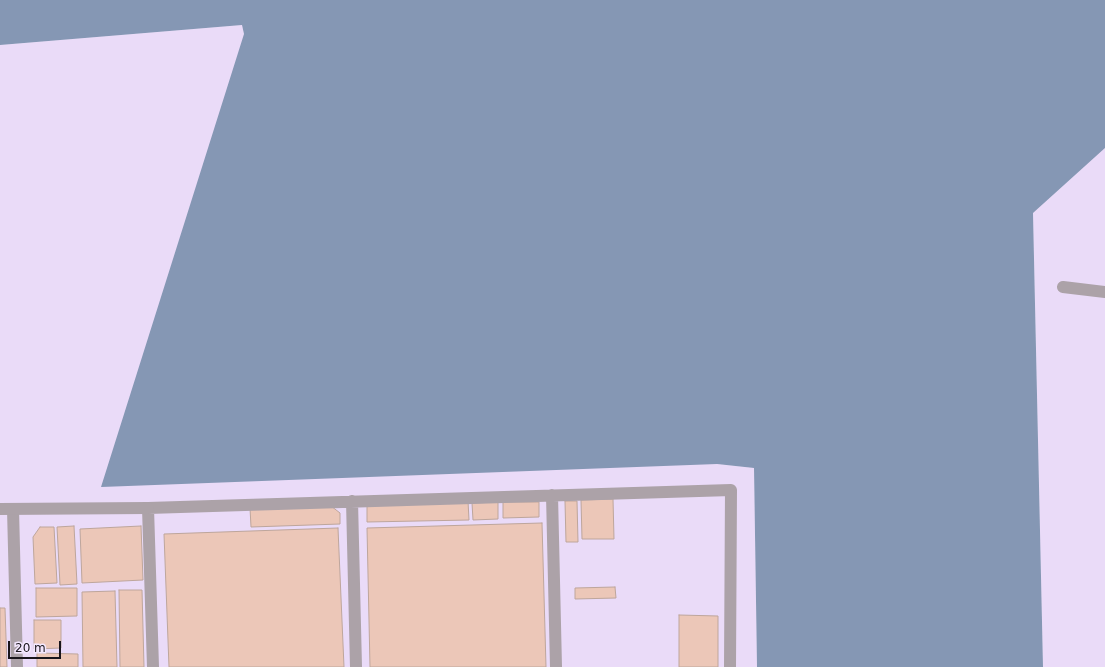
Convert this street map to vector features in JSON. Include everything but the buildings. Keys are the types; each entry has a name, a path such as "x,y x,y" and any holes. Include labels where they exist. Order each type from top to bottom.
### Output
{"street":[{"path":"1063,287 1105,292"},
{"path":"0,509 148,508 731,490 730,667"},
{"path":"552,495 556,667"},
{"path":"352,501 356,667"},
{"path":"148,508 153,667"},
{"path":"13,509 17,667"}],"shaded area":[{"path":"242,25 244,34 717,464 754,468 757,667 0,667 0,45"},
{"path":"1105,148 1105,667 1043,667 1033,213"}],"water":[{"path":"0,0 1105,0 1105,148 1033,213 1043,667 757,667 754,468 717,464 101,487 244,34 242,25 0,45"}]}
